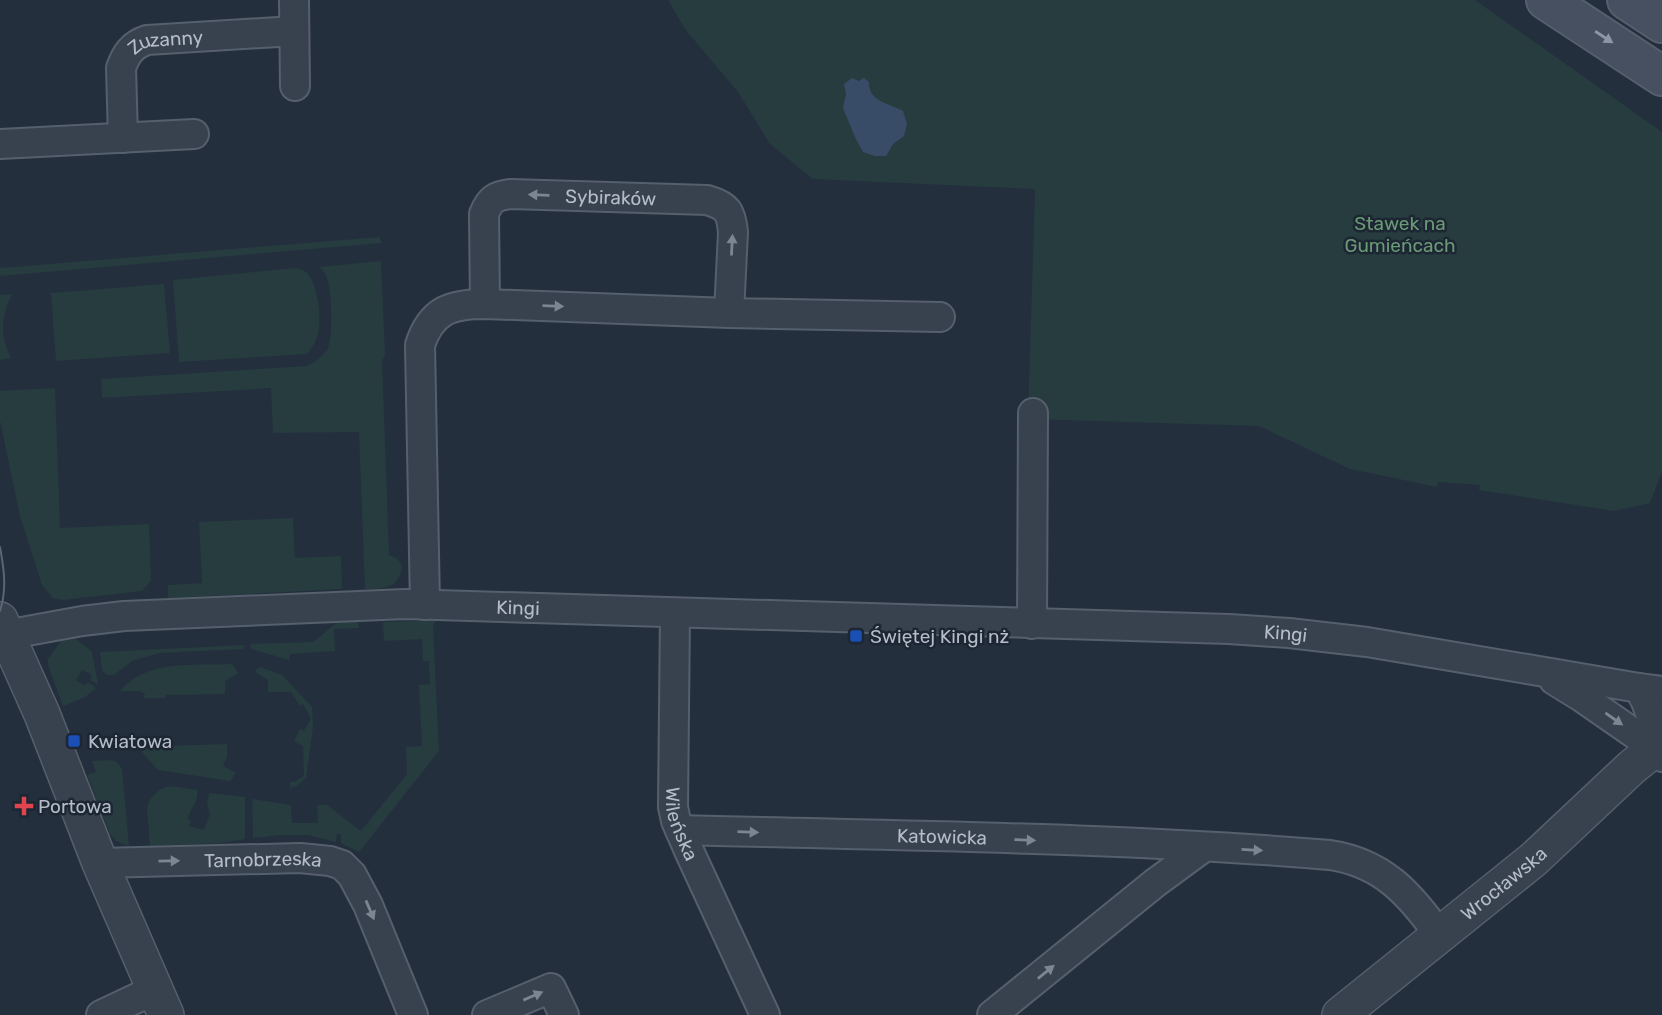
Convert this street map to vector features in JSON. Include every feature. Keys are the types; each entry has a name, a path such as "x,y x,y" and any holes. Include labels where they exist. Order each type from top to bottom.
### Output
{"main road":[{"path":"1546,0 1662,76"},
{"path":"1627,0 1662,23"}],"street":[{"path":"294,0 295,86"},
{"name":"Zuzanny","path":"123,138 121,68 124,58 137,44 147,40 294,31"},
{"path":"0,144 194,134"},
{"name":"Sybiraków","path":"485,304 484,214 488,204 495,198 512,194 707,200 727,208 731,219 733,232 729,313"},
{"path":"425,605 420,345 433,319 445,311 456,306 485,304 940,317"},
{"path":"1032,624 1033,413"},
{"name":"Kingi","path":"2,630 124,616 388,604 1243,629 1367,642 1650,690 1646,701 1660,749"},
{"name":"Wileńska","path":"675,613 675,814 765,1015"},
{"path":"2,630 50,734 100,863 160,1002 101,1015"},
{"name":"Kingi","path":"1535,671 1583,698 1660,749"},
{"name":"Wrocławska","path":"1340,1015 1534,859 1660,749"},
{"name":"Katowicka","path":"680,830 1065,841 1331,855 1366,864 1397,885 1440,936"},
{"path":"992,1015 1155,883 1204,847"},
{"name":"Tarnobrzeska","path":"100,863 300,858 342,865 352,875 368,905 413,1015"},
{"path":"487,1015 551,988 564,1015"}],"green space":[{"name":"Stawek na Gumieńcach","path":"668,0 1475,0 1662,132 1662,472 1650,503 1614,511 1479,490 1480,485 1438,482 1437,487 1350,469 1259,426 1028,419 1035,189 813,179 770,144 738,92 685,29"},
{"path":"380,237 381,243 0,276 0,268"},
{"path":"381,261 389,555 398,560 402,568 393,584 383,588 365,589 359,432 273,433 271,388 102,398 101,379 307,366 324,354 330,342 330,290 326,275 319,267"},
{"path":"295,268 305,271 310,277 318,302 318,334 307,354 179,362 173,280"},
{"path":"164,284 170,353 56,361 51,293"},
{"path":"12,294 3,326 11,358 0,360 0,295"},
{"path":"55,388 60,528 149,524 151,581 142,591 63,600 53,598 42,585 20,516 0,421 0,391"},
{"path":"293,518 295,558 341,556 342,589 168,598 168,585 202,583 199,522"},
{"path":"436,620 433,625 439,751 359,852 341,843 341,834 337,834 336,842 308,835 253,838 252,799 291,805 292,823 318,823 317,805 327,805 361,831 407,774 406,747 422,746 419,685 430,684 429,661 423,661 422,639 384,641 383,622"},
{"path":"338,622 358,622 359,628 334,629 335,651 290,654 289,660 251,649 250,644 313,642"},
{"path":"76,639 92,652 98,684 90,680 92,675 82,670 76,680 85,686 88,682 96,688 85,697 63,706 48,659 61,641"},
{"path":"245,645 242,649 159,653 132,661 114,675 107,675 102,670 100,652"},
{"path":"232,664 238,673 225,681 225,694 143,698 145,694 139,691 120,691 131,681 157,669"},
{"path":"260,667 282,675 312,707 313,727 306,778 290,788 290,782 304,776 303,746 294,741 300,729 304,731 311,718 303,704 300,706 291,692 268,692 268,680 255,672"},
{"path":"142,743 167,743 167,746 227,744 227,757 223,766 236,773 230,781 158,770 142,752"},
{"path":"92,761 117,762 122,769 129,846 116,841 110,834 87,775 96,772"},
{"path":"170,786 197,790 197,798 188,820 191,821 189,826 204,830 210,814 207,803 209,793 245,797 245,839 221,843 150,846 148,804 155,794"}],"water":[{"path":"852,78 859,81 864,78 869,82 875,97 903,111 907,124 904,136 893,144 886,156 863,152 855,137 843,108 846,94 844,84"}],"tram line":[{"path":"0,547 4,571 0,611"}],"place":[{"name":"Świętej Kingi nż","path":"856,636"},
{"name":"Kwiatowa","path":"74,741"},
{"name":"Portowa","path":"24,806"}]}
